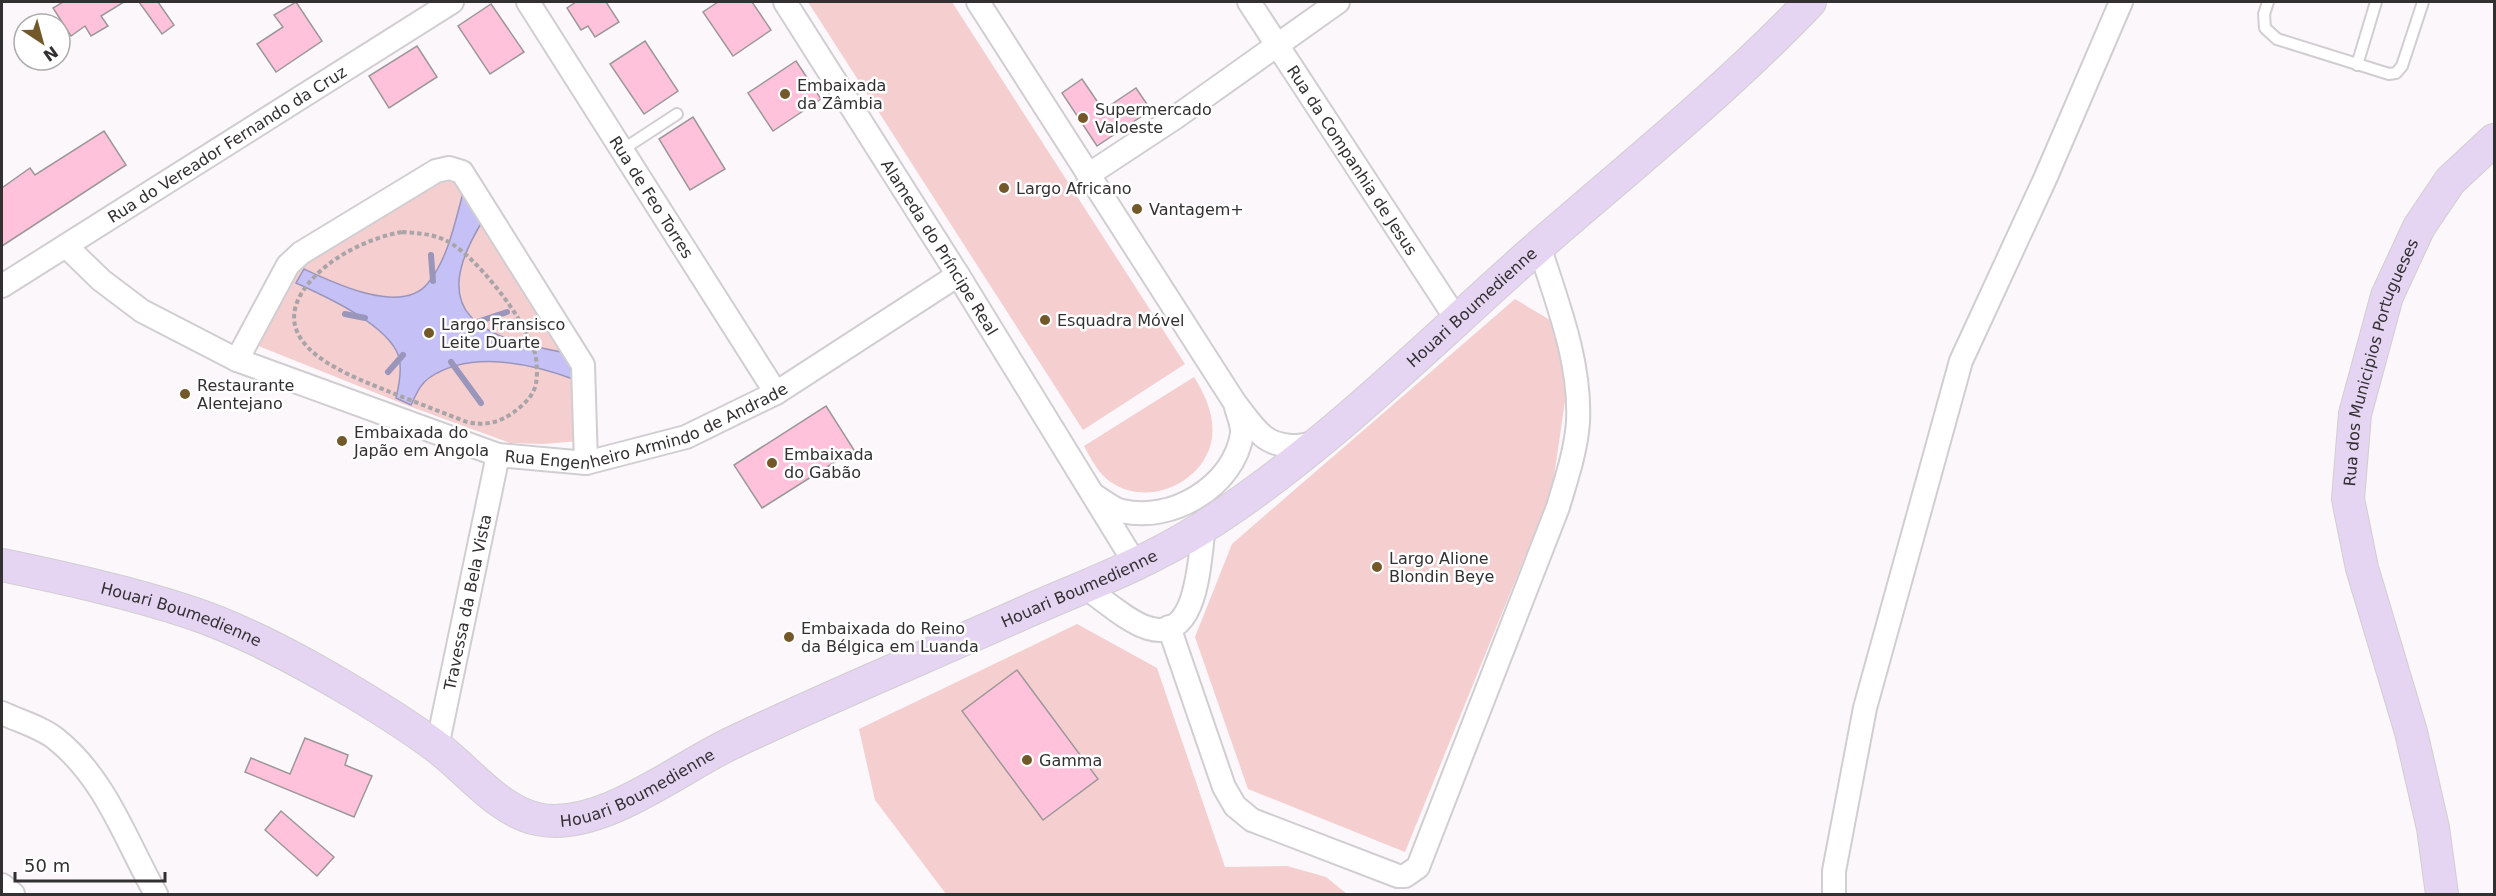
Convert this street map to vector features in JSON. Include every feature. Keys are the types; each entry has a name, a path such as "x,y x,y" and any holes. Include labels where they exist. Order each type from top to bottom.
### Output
{"street":[{"name":"Rua do Vereador Fernando da Cruz","path":"2,286 452,2"},
{"name":"Rua de Feo Torres","path":"528,2 776,393"},
{"name":"Alameda do Príncipe Real","path":"785,2 958,274 1136,565"},
{"name":"Alameda do Príncipe Real","path":"978,2 1235,403 1263,437 1289,446 1308,445 1323,438"},
{"name":"Rua da Companhia de Jesus","path":"1249,2 1457,320"},
{"path":"1088,175 1277,47 1338,2"},
{"name":"Houari Boumedienne","path":"2,566 79,582 192,613 278,651 354,693 437,747 507,806 538,819 578,818 628,801 728,744 1136,565 1204,527 1323,438 1750,62 1810,2"},
{"path":"1834,894 1834,871 1865,708 1961,361 2045,179 2121,2"},
{"name":"Rua dos Municipios Portugueses","path":"2442,894 2433,828 2411,732 2362,568 2348,499 2355,414 2388,296 2419,227 2450,181 2494,140"},
{"path":"237,360 288,265 301,253 436,171 449,168 462,172 583,365 586,463"},
{"name":"Rua Engenheiro Armindo de Andrade","path":"66,246 101,280 142,311 237,360 498,455 586,463 686,437 776,393 958,274"},
{"path":"1169,627 1224,787 1235,806 1252,820 1398,876 1405,876 1418,867 1558,507 1571,463 1578,423 1578,392 1560,311 1539,246"},
{"name":"Alameda do Príncipe Real","path":"1093,494 1120,511 1148,514 1176,508 1201,494 1220,478 1236,458 1243,431 1235,403"},
{"name":"Travessa da Bela Vista","path":"437,747 498,455"},
{"path":"1086,588 1138,624 1149,629 1169,627 1183,619 1194,599 1204,527"},
{"path":"2,714 54,738 78,760 112,806 135,858 156,894"},
{"path":"2,885 13,894"}],"lane":[{"path":"2268,2 2264,14 2265,28 2277,39 2389,74 2396,73 2402,66 2422,2"},
{"path":"2357,65 2376,2"},
{"path":"622,150 676,114"}],"path":[{"path":"394,394 321,361 307,347 297,332 296,302 321,270 379,236 402,232 422,233 447,241 480,266 533,346 536,385 528,400 512,413 482,425 467,422 415,402"}],"shaded area":[{"path":"808,2 952,2 1185,364 1083,430"},
{"path":"440,179 453,179 462,185 582,377 579,441 543,444 510,443 406,405 256,345 304,259"},
{"path":"463,193 482,222 466,254 459,280 461,300 471,317 487,329 509,339 567,353 573,379 519,364 481,362 463,364 445,369 426,380 411,405 396,398 400,373 399,357 393,345 383,334 355,313 296,283 304,269 367,294 402,297 416,292 428,283 441,263"},
{"path":"1515,299 1560,326 1566,394 1552,490 1405,852 1248,789 1195,637 1232,544"},
{"path":"1194,377 1208,406 1213,430 1207,454 1198,468 1186,479 1155,492 1139,492 1123,488 1108,480 1097,468 1084,446"},
{"name":"Gamma","path":"1077,624 1157,668 1225,867 1287,866 1326,877 1347,894 946,894 875,800 859,729"}],"building":[{"path":"63,2 124,2 101,16 108,26 91,36 85,26 72,35 72,12 56,12 53,8"},
{"path":"139,2 158,2 174,25 162,34"},
{"path":"296,2 322,41 276,72 257,44 283,27 274,15"},
{"path":"576,2 606,2 619,22 595,37 588,26 581,30 567,8"},
{"path":"718,2 752,2 771,30 733,56 703,12"},
{"path":"491,4 524,52 490,74 458,26"},
{"path":"645,41 678,91 644,114 610,64"},
{"path":"417,46 437,77 389,108 369,76"},
{"path":"796,61 821,99 773,131 748,93"},
{"path":"1082,79 1103,110 1136,88 1151,110 1097,146 1062,93"},
{"path":"693,117 725,169 690,190 659,139"},
{"path":"104,131 126,165 2,246 2,188 30,168 35,175"},
{"path":"826,406 854,450 762,508 734,465"},
{"path":"1017,670 1098,779 1043,820 962,711"},
{"path":"305,738 348,755 345,765 372,776 354,817 245,772 251,758 290,774"},
{"path":"281,811 334,857 317,876 265,830"}],"waterway":[{"path":"431,255 433,281"},
{"path":"471,324 507,312"},
{"path":"345,314 365,318"},
{"path":"388,372 403,355"},
{"path":"451,362 481,403"}],"place":[{"name":"Embaixada da Zâmbia","path":"785,94"},
{"name":"Supermercado Valoeste","path":"1083,118"},
{"name":"Largo Africano","path":"1004,188"},
{"name":"Vantagem+","path":"1137,209"},
{"name":"Esquadra Móvel","path":"1045,320"},
{"name":"Largo Fransisco Leite Duarte","path":"429,333"},
{"name":"Restaurante Alentejano","path":"185,394"},
{"name":"Embaixada do Japão em Angola","path":"342,441"},
{"name":"Embaixada do Gabão","path":"772,463"},
{"name":"Largo Alione Blondin Beye","path":"1377,567"},
{"name":"Embaixada do Reino da Bélgica em Luanda","path":"789,637"},
{"name":"Gamma","path":"1027,760"}]}
